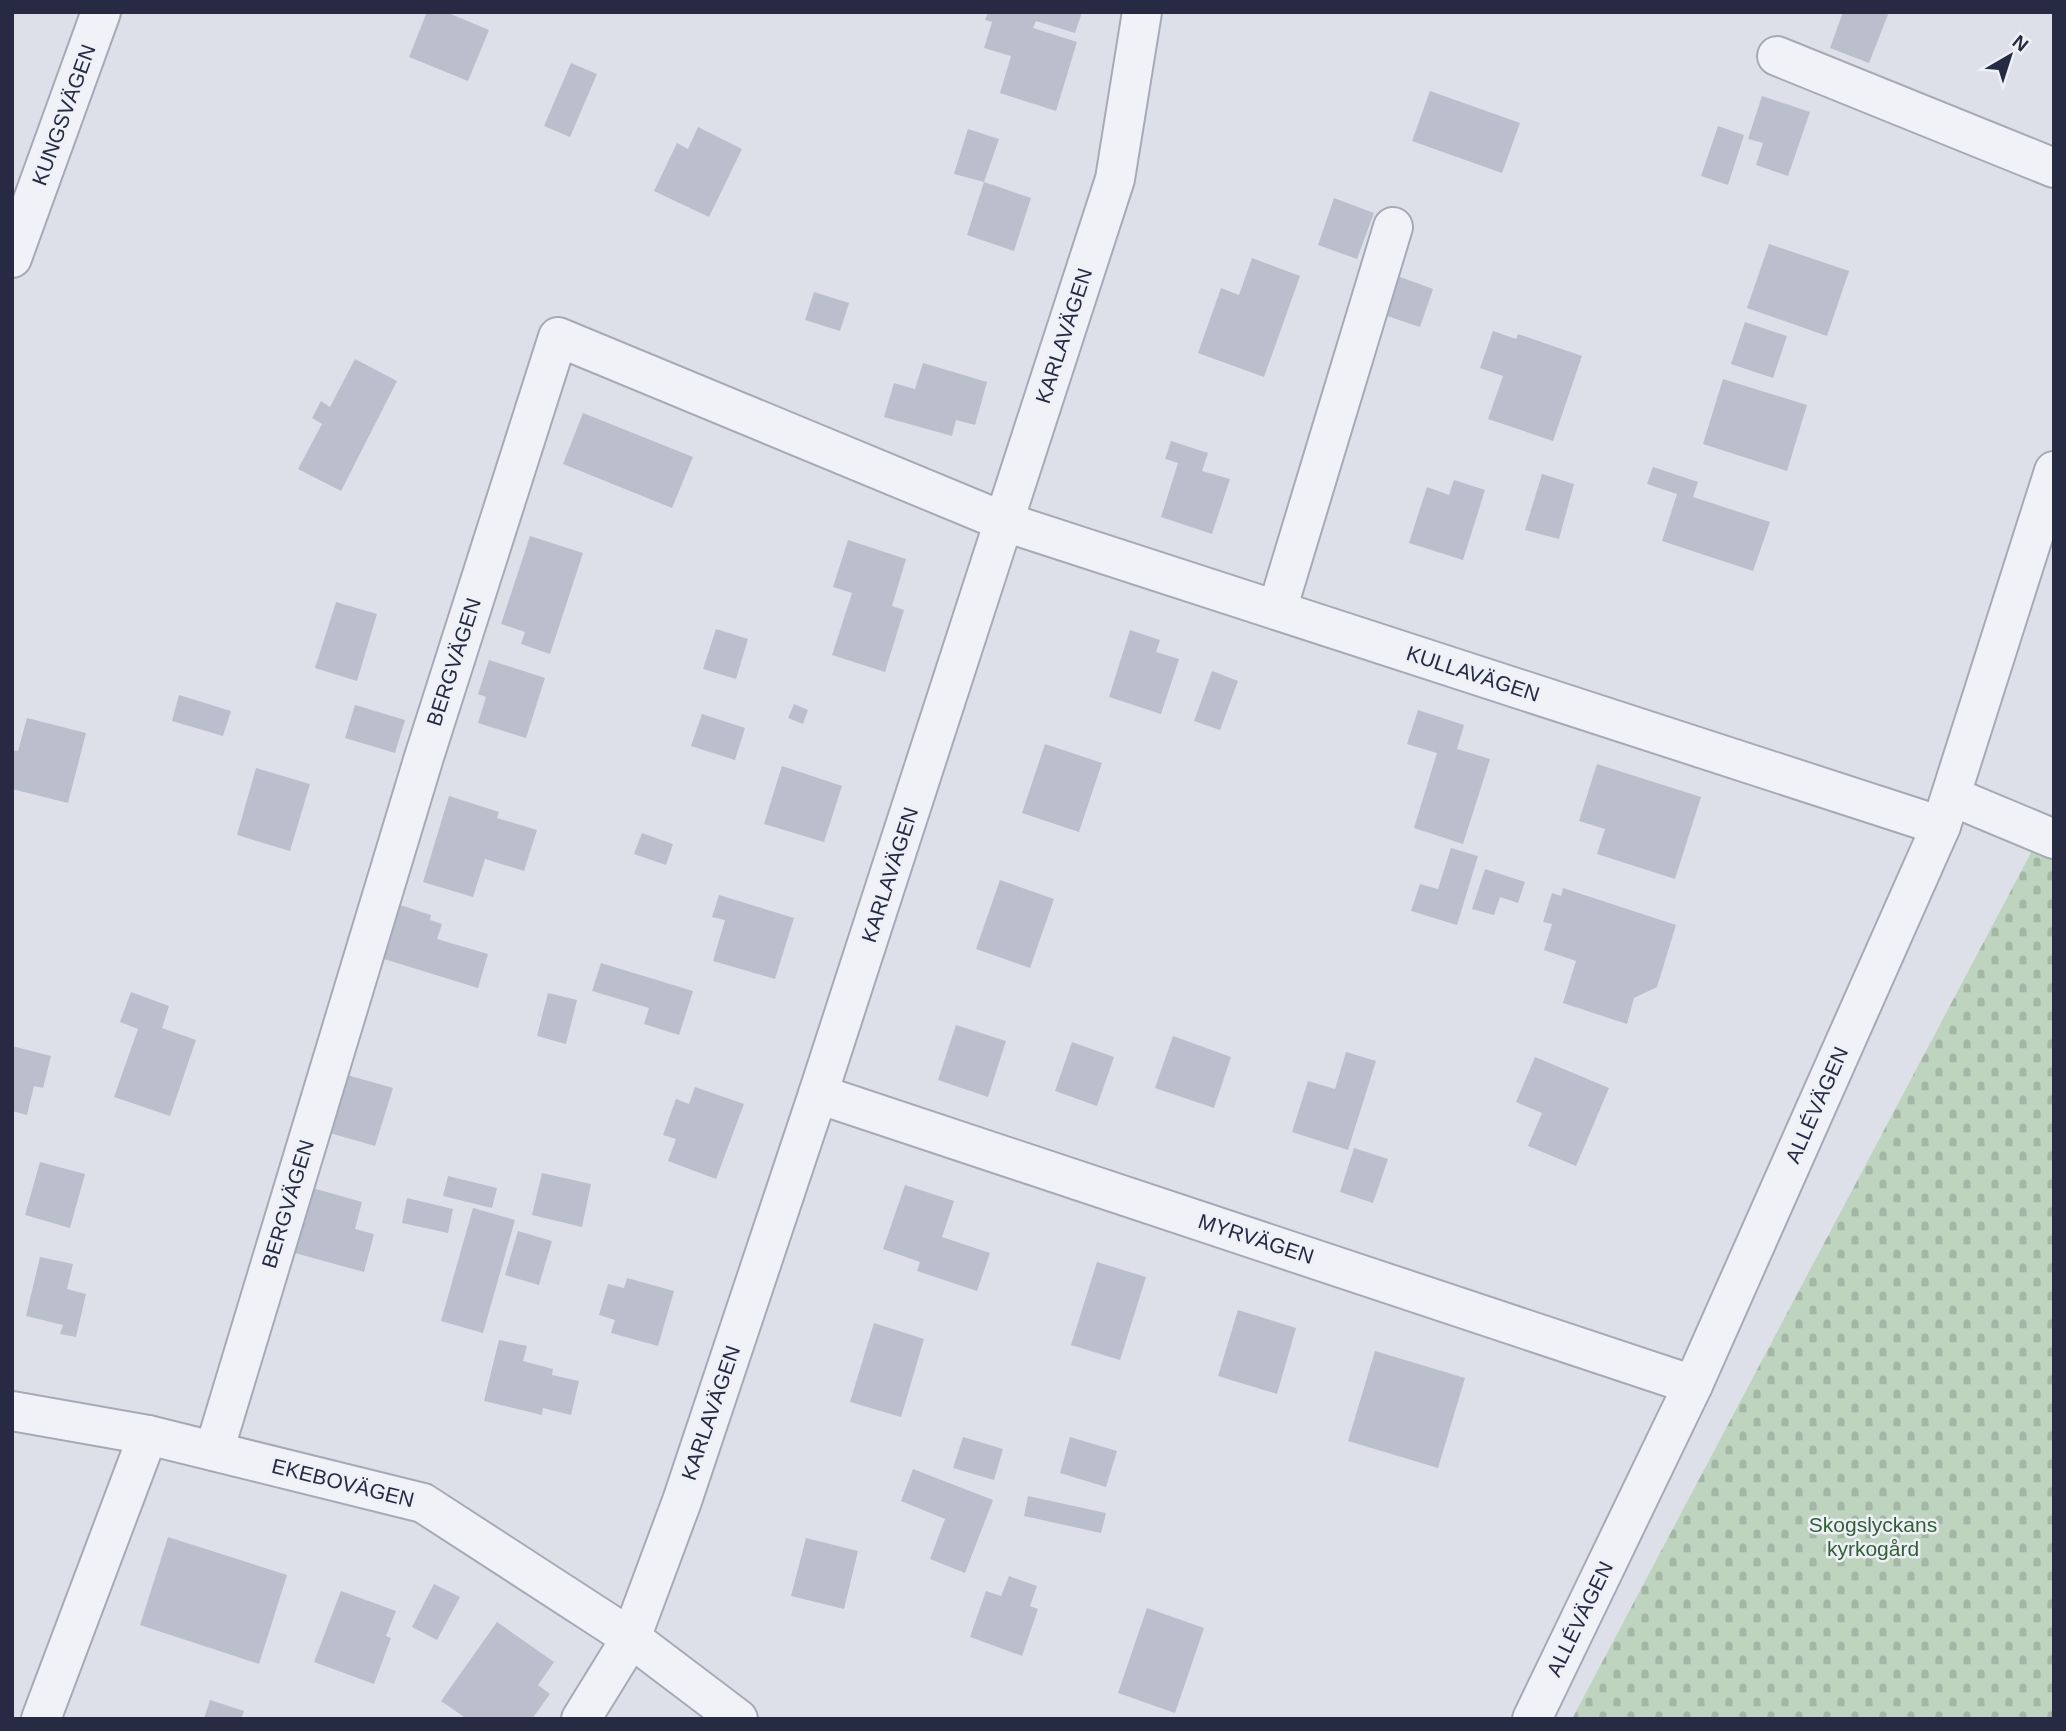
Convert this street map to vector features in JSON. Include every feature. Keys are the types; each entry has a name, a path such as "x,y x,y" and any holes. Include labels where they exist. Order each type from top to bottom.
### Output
{"street":[{"name":"KUNGSVÄGEN","path":"12,258 101,12"},
{"name":"KARLAVÄGEN","path":"581,1719 631,1639 682,1500 818,1094 1115,179 1143,12"},
{"path":"1777,57 2054,168"},
{"path":"1277,610 1394,227"},
{"name":"BERGVÄGEN","path":"214,1451 424,757 558,337 1004,522"},
{"name":"ALLÉVÄGEN","path":"1532,1719 1693,1385 1946,811 2054,471"},
{"name":"KULLAVÄGEN","path":"1004,522 1277,610 1946,811 2054,839"},
{"name":"MYRVÄGEN","path":"818,1094 1693,1385"},
{"name":"EKEBOVÄGEN","path":"12,1411 148,1435 423,1503 631,1639 738,1719"},
{"path":"41,1719 148,1435"}],"green space":[{"name":"Skogslyckans kyrkogård","path":"2054,808 2054,1719 1572,1719 2051,815"}],"building":[{"path":"427,12 446,12 489,30 468,81 409,57"},
{"path":"988,12 1082,12 1075,33 1036,21 1033,28 1077,42 1056,111 1000,93 1011,56 984,48 992,22 985,20"},
{"path":"1843,12 1889,12 1869,63 1830,48"},
{"path":"571,63 597,74 570,137 544,126"},
{"path":"1430,91 1520,123 1502,173 1412,141"},
{"path":"1762,96 1810,112 1788,176 1756,165 1763,143 1748,139"},
{"path":"1718,126 1744,135 1728,185 1701,176"},
{"path":"698,127 742,149 709,217 654,191 677,143 688,149"},
{"path":"968,129 999,139 984,182 954,174"},
{"path":"984,182 1031,198 1014,251 967,235"},
{"path":"1334,198 1374,213 1357,259 1318,245"},
{"path":"1769,244 1849,271 1827,336 1747,308"},
{"path":"1252,258 1300,276 1264,377 1198,353 1221,288 1239,295"},
{"path":"1392,274 1433,289 1420,327 1378,313"},
{"path":"814,292 849,303 840,331 805,320"},
{"path":"1745,322 1787,336 1773,378 1731,364"},
{"path":"1493,331 1516,339 1518,334 1582,356 1553,441 1488,419 1503,376 1480,368"},
{"path":"355,359 397,381 341,491 298,469 322,424 312,418 321,401 330,407"},
{"path":"923,363 987,382 975,425 956,420 952,436 884,417 894,383 915,389"},
{"path":"1723,379 1807,405 1787,471 1703,444"},
{"path":"583,413 693,457 672,508 563,464"},
{"path":"1171,441 1208,453 1202,471 1230,479 1212,534 1161,517 1178,463 1165,459"},
{"path":"1653,467 1698,482 1693,497 1770,522 1753,571 1662,541 1677,494 1647,484"},
{"path":"1542,474 1574,484 1559,539 1525,530"},
{"path":"1454,480 1485,490 1463,560 1409,543 1427,487 1449,495"},
{"path":"530,536 583,553 550,654 521,644 525,632 501,624"},
{"path":"848,540 906,559 892,606 904,610 885,672 832,655 852,593 833,587"},
{"path":"336,602 377,614 357,681 315,668"},
{"path":"716,629 748,639 736,679 703,669"},
{"path":"1130,630 1160,640 1156,652 1179,659 1161,714 1109,697"},
{"path":"489,660 545,678 526,738 478,723 486,697 478,694"},
{"path":"1212,671 1238,681 1220,730 1194,721"},
{"path":"179,695 231,711 223,736 172,721"},
{"path":"794,704 808,710 803,724 788,718"},
{"path":"355,705 405,720 395,753 345,738"},
{"path":"1418,710 1464,725 1457,749 1490,759 1463,844 1414,828 1437,753 1407,744"},
{"path":"702,714 745,728 735,760 691,746"},
{"path":"27,718 86,733 68,803 12,789 12,750 18,751"},
{"path":"1045,744 1102,763 1079,832 1022,813"},
{"path":"1597,764 1701,797 1675,879 1597,854 1605,829 1579,821"},
{"path":"782,766 842,786 824,842 764,824"},
{"path":"256,768 310,784 290,851 237,835"},
{"path":"449,796 499,812 497,818 537,830 524,871 485,859 473,897 423,882"},
{"path":"642,833 673,844 666,865 634,854"},
{"path":"1451,848 1478,856 1457,925 1411,911 1420,884 1438,889"},
{"path":"1485,869 1525,882 1518,903 1500,897 1494,915 1472,909"},
{"path":"1000,880 1054,899 1030,968 976,949"},
{"path":"1563,888 1676,925 1657,987 1634,998 1627,1024 1563,1003 1576,961 1544,950 1552,924 1543,922 1552,893 1561,896"},
{"path":"719,895 794,918 775,979 713,961 725,920 712,917"},
{"path":"400,905 431,915 430,920 442,924 437,939 488,954 478,988 384,959"},
{"path":"601,963 693,991 679,1035 644,1024 649,1008 592,991"},
{"path":"131,992 169,1006 162,1028 196,1040 170,1116 114,1097 138,1029 120,1022"},
{"path":"548,993 577,1000 566,1044 537,1036"},
{"path":"956,1025 1006,1041 988,1097 938,1080"},
{"path":"1173,1036 1231,1057 1214,1108 1155,1088"},
{"path":"1072,1042 1114,1057 1097,1106 1055,1091"},
{"path":"12,1046 51,1056 43,1088 34,1086 27,1115 12,1111"},
{"path":"1346,1052 1376,1061 1348,1150 1292,1132 1308,1081 1335,1089"},
{"path":"1535,1057 1609,1088 1576,1166 1528,1146 1542,1113 1516,1102"},
{"path":"347,1075 393,1088 375,1146 330,1133"},
{"path":"695,1087 744,1104 716,1179 668,1161 676,1139 663,1135 676,1099 689,1104"},
{"path":"1354,1148 1388,1159 1373,1203 1340,1192"},
{"path":"40,1162 85,1174 70,1228 25,1215"},
{"path":"542,1173 591,1184 582,1227 532,1215"},
{"path":"448,1176 497,1188 492,1208 443,1196"},
{"path":"905,1185 954,1201 942,1237 990,1253 977,1291 917,1271 920,1262 883,1249"},
{"path":"309,1187 362,1202 355,1229 374,1234 364,1272 291,1252"},
{"path":"407,1198 453,1209 448,1233 402,1223"},
{"path":"473,1208 515,1220 483,1333 441,1321"},
{"path":"518,1231 552,1241 539,1285 505,1275"},
{"path":"40,1257 73,1264 67,1289 86,1294 76,1337 60,1334 63,1325 26,1316"},
{"path":"1097,1262 1146,1277 1120,1360 1071,1345"},
{"path":"627,1278 674,1291 658,1346 611,1333 615,1320 599,1315 608,1284 624,1288"},
{"path":"1238,1310 1296,1328 1277,1394 1218,1376"},
{"path":"874,1323 924,1339 901,1417 850,1402"},
{"path":"499,1340 527,1346 523,1361 553,1369 552,1375 579,1381 571,1415 543,1408 542,1415 484,1401"},
{"path":"1375,1351 1465,1378 1438,1468 1348,1441"},
{"path":"963,1437 1003,1449 994,1480 953,1468"},
{"path":"1070,1437 1117,1451 1106,1487 1060,1473"},
{"path":"913,1469 993,1500 965,1573 930,1559 945,1519 901,1501"},
{"path":"1028,1496 1106,1513 1101,1533 1024,1516"},
{"path":"168,1537 287,1575 259,1664 140,1625"},
{"path":"806,1538 858,1551 844,1609 791,1596"},
{"path":"1009,1576 1037,1586 1030,1606 1038,1609 1022,1656 970,1637 986,1591 1001,1596"},
{"path":"434,1584 460,1597 437,1640 412,1627"},
{"path":"341,1591 396,1611 386,1636 391,1638 374,1684 314,1662"},
{"path":"1147,1608 1204,1628 1175,1713 1118,1693"},
{"path":"497,1622 554,1662 538,1685 550,1694 532,1719 467,1719 441,1701"},
{"path":"210,1700 244,1711 241,1719 204,1719"}]}
